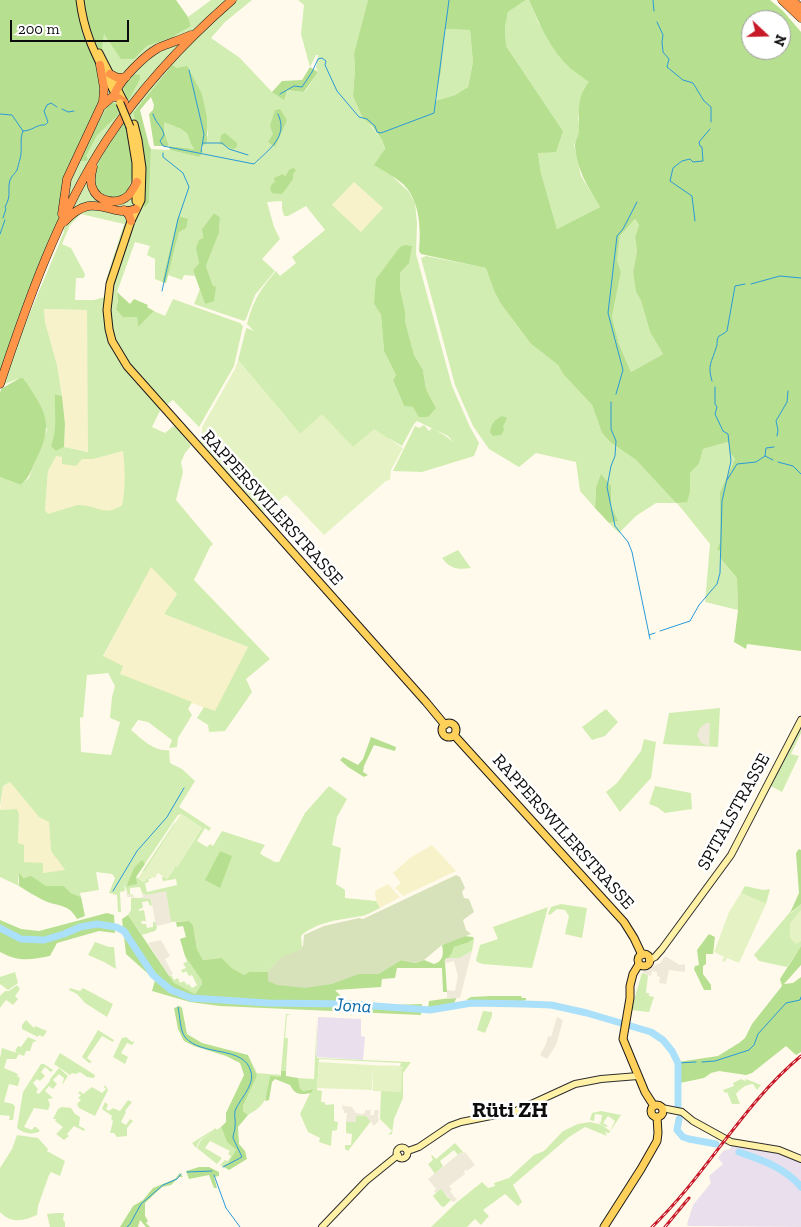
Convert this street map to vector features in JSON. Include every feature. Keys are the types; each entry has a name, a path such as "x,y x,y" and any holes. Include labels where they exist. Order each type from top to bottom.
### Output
{"highway":[{"path":"0,384 33,290 77,190 94,161 141,92 197,31 232,0"},
{"path":"782,0 801,18"},
{"path":"792,0 801,8"},
{"path":"101,108 110,98 120,97 126,77 157,49 197,31"},
{"path":"59,229 67,179 101,108 104,92 100,65"},
{"path":"110,74 118,78 126,77"},
{"path":"94,161 91,178 93,190 101,198 126,204 136,209"},
{"path":"112,202 124,199 137,182"},
{"path":"59,229 75,212 86,206 124,210 136,209"},
{"path":"124,210 129,215 131,221"}],"main road":[{"path":"80,0 88,39 100,65 120,97"},
{"path":"84,0 94,41 120,97 140,149 143,176 141,200 136,209"},
{"path":"132,126 137,182 136,209"},
{"name":"RAPPERSWILERSTRASSE","path":"136,209 110,284 107,310 111,335 118,354 426,702 445,725 442,729 444,734 449,737 454,735 620,918 634,938 642,955"},
{"name":"RAPPERSWILERSTRASSE","path":"109,296 129,243 135,222 136,209"},
{"name":"SPITALSTRASSE","path":"650,960 655,957 667,942 731,855 801,720"},
{"path":"642,955 648,956 650,960 646,966 640,965 638,958 642,955"},
{"path":"604,1227 645,1163 658,1133 659,1111 638,1076 623,1039 631,992 629,989 633,974 640,965"},
{"path":"322,1227 366,1181 398,1155 404,1158 408,1151 419,1147 450,1126 516,1111 575,1084 601,1079 638,1076"},
{"path":"659,1111 687,1117 731,1142 779,1150 801,1160"}],"shaded area":[{"path":"354,182 383,208 361,232 332,205"},
{"path":"44,309 87,310 89,452 64,447 65,424 62,396 57,365 45,322"},
{"path":"123,451 126,471 122,505 113,511 103,511 77,505 48,515 45,510 48,471 55,456 93,459"},
{"path":"151,566 177,594 164,614 248,647 215,712 119,674 103,657"},
{"path":"706,723 710,723 709,746 701,743 697,735 700,728"},
{"path":"10,782 39,817 49,822 51,851 65,870 43,873 30,863 23,862 18,843 19,814 17,809 0,810 3,786"},
{"path":"432,845 456,871 403,896 395,888 401,883 393,873 410,858"},
{"path":"388,884 400,897 380,908 376,901 375,891"},
{"path":"126,891 129,895 138,898 127,897"},
{"path":"166,891 171,923 156,926 151,899 138,898 143,897 142,893 147,895"},
{"path":"161,940 170,956 165,959 173,974 169,976 148,943"},
{"path":"472,951 460,998 447,999 447,990 455,991 458,976 454,961 446,963 444,962 446,958 460,958"},
{"path":"665,956 680,965 685,964 685,972 669,970 666,984 659,983 660,977 657,976 657,972 652,971 651,976 642,973 660,963"},
{"path":"318,1017 361,1019 361,1036 365,1037 363,1060 316,1057"},
{"path":"557,1017 563,1020 556,1045 547,1059 540,1055 548,1036 551,1037"},
{"path":"343,1104 344,1106 352,1107 356,1113 362,1114 365,1113 365,1110 371,1110 370,1115 374,1115 374,1110 379,1110 378,1119 380,1119 374,1126 366,1116 356,1116 356,1122 346,1122 347,1113 344,1113 342,1109"},
{"path":"733,1143 779,1150 801,1161 801,1227 688,1226 693,1205 711,1183 709,1176 723,1164 718,1158 723,1151 730,1149"},
{"path":"461,1152 463,1154 465,1152 475,1165 464,1171 465,1174 449,1186 452,1189 450,1191 457,1200 453,1202 441,1189 436,1193 434,1191 436,1189 428,1179"}],"green space":[{"path":"0,0 176,0 188,17 191,26 171,38 147,46 134,59 121,59 104,34 100,65 104,92 67,179 63,212 0,384"},
{"path":"211,0 252,0 225,22 211,38 240,58 272,92 287,90 305,92 318,72 316,68 318,55 316,55 310,67 301,34 304,5 298,0 368,0 354,53 353,96 367,121 382,140 393,177 409,192 415,203 417,223 416,254 452,386 479,443 474,456 422,472 393,471 415,426 419,428 424,425 429,431 432,428 417,421 402,446 390,439 353,447 300,434 238,360 246,329 254,331 247,324 255,301 262,290 276,271 280,276 296,263 292,257 325,230 306,206 288,216 284,216 282,201 267,202 274,227 280,239 262,259 275,271 255,295 244,321 194,304 200,289 205,304 213,286 206,266 219,233 220,217 214,213 202,229 203,239 199,263 193,270 195,276 184,275 182,280 168,275 179,232 178,216 162,282 155,279 155,259 147,255 150,246 135,242 117,292 118,301 116,309 137,317 138,326 154,311 165,316 173,299 240,323 243,326 234,366 199,427 173,400 161,409 152,427 165,433 175,425 191,446 181,462 183,472 176,500 213,544 194,580 270,659 246,679 252,692 225,731 209,732 208,725 197,718 204,707 215,711 248,647 164,614 177,594 151,567 103,656 123,666 120,674 192,702 188,709 192,715 178,738 177,747 169,748 172,740 148,722 138,720 131,730 153,747 169,750 170,763 182,769 195,781 179,807 211,828 209,831 205,828 197,841 207,847 210,844 213,846 222,831 265,845 260,853 275,862 279,862 305,813 329,786 347,799 337,817 332,845 341,848 336,884 345,890 345,898 376,901 380,908 364,915 314,927 301,936 302,947 300,949 281,958 268,972 249,972 244,975 232,968 222,958 203,960 197,949 193,925 189,921 171,922 166,894 145,895 140,887 130,888 130,894 134,897 128,894 124,884 125,891 120,892 121,912 118,912 117,895 109,893 115,878 112,874 96,872 99,890 80,893 81,897 71,893 64,886 44,885 19,874 19,886 0,877 0,810 17,809 19,814 18,843 24,845 24,862 43,863 43,873 65,870 51,851 49,822 39,817 10,782 3,786 0,806 0,477 21,485 29,478 47,430 24,379 20,378 0,386 0,384 64,232 61,220 64,205 100,65 104,33 134,59 147,46 171,38 191,26 188,17","holes":["171,66 177,68 202,94 208,135 199,157 170,150 151,149 149,202 140,138 133,113","354,182 383,208 361,232 332,205","81,214 124,224 106,280 110,284 109,296 94,300 75,300 76,278 84,278 85,274 71,248 62,244 70,225","400,274 400,289 405,311 405,321 414,355 423,370 426,389 436,408 404,406 393,380 396,375 384,351 381,315 374,304","44,309 87,310 88,452 64,447 56,451 52,446 56,433 56,394 62,396 57,365 45,322","434,429 448,436 454,443","123,451 125,478 122,505 110,510 77,505 48,514 45,510 48,471 56,456 62,457 62,464 76,466 82,459 93,459","108,673 115,686 110,718 120,722 111,755 81,752 80,717 83,718 87,675","181,814 202,828 177,867 175,822 142,872 175,867 167,879 163,876 162,878 163,881 176,879 177,885 147,892 145,883 149,882 148,879 152,878 149,876 144,882 136,877 178,815","220,851 231,856 221,881 217,857"]},
{"path":"368,0 526,0 508,12 505,27 506,46 563,131 556,152 538,153 541,173 557,229 600,207 581,172 575,147 579,131 579,110 582,92 589,82 570,68 551,45 529,0 770,0 782,10 741,10 741,60 791,60 791,20 801,32 801,651 747,644 746,649 734,642 738,610 737,578 721,559 721,551 717,550 720,542 720,492 735,459 730,453 728,442 703,449 699,464 690,473 690,492 687,502 676,503 636,460 610,442 602,433 592,405 563,374 558,365 531,344 501,304 486,268 421,254 419,251 418,215 413,198 403,184 374,165 385,149 382,140 372,126 363,118 353,96 354,53","holes":["445,29 470,30 473,62 468,87 455,95 435,101 441,72","635,219 639,225 635,237 637,251 633,272 636,292 641,301 650,332 663,354 631,372 619,344 612,317 621,272 617,260 620,236"]},
{"path":"529,0 538,22 570,67 590,82 584,88 578,118 580,131 574,145 581,176 600,207 557,229 541,173 538,153 563,131 506,46 505,27 508,12"},
{"path":"445,29 470,30 473,62 468,87 455,95 435,101 441,72"},
{"path":"172,65 177,68 187,66 202,94 207,118 207,142 201,148 203,152 199,157 170,150 169,146 154,146 149,114 153,110 154,105 151,97 140,110 151,149 149,202 145,207 142,204 140,138 133,113","holes":["164,122 182,130 187,134 195,149 169,146 164,131"]},
{"path":"310,67 318,72 304,92 287,90 284,100 272,92 282,81 302,80"},
{"path":"135,74 140,75 140,79 128,101 123,87"},
{"path":"109,103 116,103 120,111 118,115 97,135 86,156 88,159 80,161 79,159"},
{"path":"280,109 287,120 275,147 268,142 273,134 270,126 275,110"},
{"path":"163,121 183,131 196,149 169,146"},
{"path":"125,122 128,129 133,175 126,193 114,199 102,195 96,188 94,180 101,159"},
{"path":"225,133 237,143 237,147 233,149 220,144 221,135"},
{"path":"293,168 296,170 293,174 293,179 282,194 272,193 270,189 275,182 274,178 283,174 285,177 289,170"},
{"path":"214,213 220,217 219,233 206,266 213,286 216,287 214,301 205,304 193,270 199,263 196,248 199,240 203,238 202,229"},
{"path":"178,216 188,219 186,228 179,232 166,283 162,282"},
{"path":"635,219 639,225 635,237 637,251 633,272 636,292 641,301 650,332 663,354 631,372 619,344 612,317 621,272 617,260 620,236"},
{"path":"405,245 412,246 409,263 400,273 400,289 405,311 405,321 414,355 423,370 426,389 436,408 428,417 419,417 413,407 404,406 393,380 396,375 384,351 381,315 374,304 376,279 400,247"},
{"path":"426,256 487,268 495,293 501,304 531,344 558,365 563,374 592,405 602,433 610,442 636,460 676,503 656,503 636,516 619,533 609,523 617,521 611,506 611,486 596,488 595,508 580,491 576,462 536,453 519,467 489,449 473,426 455,385 421,258"},
{"path":"117,292 130,304 134,299 148,305 147,307 154,311 138,327 137,317 123,317 116,309 118,301"},
{"path":"238,360 300,434 322,414 353,447 374,429 403,448 391,470 390,480 386,481 324,535 286,495 263,514 200,443 202,427 235,369"},
{"path":"23,378 42,409 46,427 41,449 30,474 21,485 0,477 0,393 1,389"},
{"path":"55,394 62,396 65,424 64,447 56,451 51,446 55,427"},
{"path":"502,416 507,418 503,427 504,430 501,435 493,436 490,432 493,424 495,420"},
{"path":"728,442 730,453 735,459 720,492 720,542 717,550 721,551 721,559 737,578 738,610 705,602 710,544 676,503 690,492 690,473 699,464 703,449"},
{"path":"601,474 611,486 611,506 618,521 609,523 595,508 596,488"},
{"path":"458,550 471,568 455,568 442,558"},
{"path":"720,708 718,747 663,744 669,713"},
{"path":"606,709 618,722 605,736 592,740 582,727"},
{"path":"801,719 801,733 791,754 799,756 782,792 767,784"},
{"path":"371,737 396,747 395,751 374,745 364,766 363,772 368,775 364,777 340,760 343,757 358,765 363,759"},
{"path":"644,739 656,742 651,778 620,812 606,792 617,783 641,751"},
{"path":"655,786 691,793 692,809 665,813 649,804"},
{"path":"181,814 202,828 177,867 175,866 167,879 158,873 155,878 148,876 145,882 138,878 144,872"},
{"path":"799,849 801,850 801,904 790,913 799,893 796,853"},
{"path":"220,851 232,856 220,888 205,880"},
{"path":"142,860 145,864 136,877 137,884 128,886 134,868"},
{"path":"19,873 24,878 31,876 46,886 64,886 71,893 81,897 85,916 77,919 70,910 43,900 19,886"},
{"path":"456,875 460,877 465,888 462,892 464,898 469,899 474,912 463,920 466,930 471,934 442,945 424,960 415,963 401,960 378,974 359,974 332,984 305,988 277,985 268,981 268,972 276,962 303,946 304,935 324,926 359,918 363,919"},
{"path":"745,886 763,890 770,889 766,904 741,893"},
{"path":"741,893 766,904 739,963 727,958 725,962 722,961 724,957 714,952 729,912"},
{"path":"131,898 149,898 151,900 152,905 150,906 148,901 142,902 143,908 139,909 139,911 144,910 146,921 141,921 142,924 146,924 147,928 153,927 153,922 156,922 157,928 155,931 142,935 128,915 131,910"},
{"path":"561,904 587,908 582,938 565,934 569,916 565,910 557,909 550,915 548,914 551,907"},
{"path":"801,904 801,946 787,967 759,961 754,955 790,912"},
{"path":"548,907 532,968 477,962 480,945 498,939 493,927"},
{"path":"801,910 801,941 796,944 790,938 790,923"},
{"path":"107,913 114,915 115,933 99,931 57,943 50,956 19,959 0,952 0,920 21,929 39,931"},
{"path":"128,915 174,983 195,994 202,981 185,956 180,939 186,937 183,926 177,927 176,922 189,921 193,925 197,949 203,960 222,958 232,968 244,975 249,972 378,974 401,960 415,963 424,960 434,964 442,957 442,945 464,936 473,937 474,939 454,947 445,962 447,992 443,992 442,968 397,968 395,978 382,979 381,987 335,990 345,1000 390,1005 422,1004 421,1015 220,1006 190,1002 152,991 155,980 126,954 122,919"},
{"path":"709,934 715,937 713,954 706,954 703,974 711,985 711,990 704,990 694,969 695,966 699,965 697,950"},
{"path":"474,939 472,951 460,958 447,958 452,953 454,947"},
{"path":"95,942 114,947 116,969 88,955"},
{"path":"801,946 801,965 784,984 793,983 801,977 801,1052 796,1055 786,1046 752,1073 746,1075 719,1071 711,1073 704,1078 680,1083 678,1062 718,1056 745,1038 752,1024 782,986 780,979"},
{"path":"185,956 202,981 195,994 174,984 169,976 171,975 174,980 178,978 180,983 184,981 192,988 197,985 192,975 189,976 186,971 183,973 181,970 186,968 183,963 187,962"},
{"path":"15,972 18,983 8,990 0,984 0,977"},
{"path":"642,973 648,975 646,993 654,997 649,1012 631,1010"},
{"path":"17,985 20,989 15,996 18,999 13,1005 6,1000 0,1008 0,996"},
{"path":"70,988 80,991 83,988 113,1004 107,1017 85,1003 77,994 69,990"},
{"path":"521,996 526,998 526,1000 466,1000 471,997"},
{"path":"457,997 454,1003 428,1008 429,1001"},
{"path":"180,1006 187,1034 202,1043 248,1055 257,1076 243,1106 243,1111 248,1115 238,1127 239,1144 245,1151 247,1159 229,1170 222,1166 228,1163 236,1150 227,1142 221,1127 226,1122 226,1113 244,1075 240,1063 184,1041 178,1029 174,1008"},
{"path":"483,1011 492,1012 485,1033 477,1030"},
{"path":"286,1014 292,1014 287,1015 285,1038 288,1038 286,1071 281,1071"},
{"path":"317,1017 317,1058 411,1062 403,1073 403,1098 394,1119 392,1134 388,1135 392,1131 380,1119 381,1091 402,1070 379,1068 403,1069 403,1067 379,1065 400,1066 401,1063 319,1059 317,1090 322,1091 321,1102 324,1102 326,1105 334,1104 334,1121 338,1122 337,1130 332,1131 331,1146 319,1142 320,1138 308,1132 300,1114 312,1089 303,1091 300,1088 298,1078 314,1079"},
{"path":"26,1020 34,1028 35,1026 47,1031 43,1037 39,1035 38,1037 22,1029 22,1025"},
{"path":"98,1030 114,1040 113,1042 102,1036 87,1058 92,1062 89,1063 82,1057"},
{"path":"28,1037 37,1041 33,1042 30,1051 26,1051 24,1056 19,1054 16,1059 7,1059 4,1068 18,1074 17,1076 20,1078 18,1086 9,1084 4,1102 13,1104 15,1107 13,1120 9,1120 10,1116 0,1115 0,1058 2,1048 17,1053 15,1051 18,1046 21,1047"},
{"path":"126,1037 132,1042 135,1041 132,1045 127,1043 121,1053 128,1057 125,1064 113,1057 122,1038"},
{"path":"60,1053 95,1075 94,1078 87,1077 80,1072 70,1075 54,1064"},
{"path":"248,1055 257,1073 281,1075 281,1077 270,1077 263,1103 248,1115 243,1111 243,1106 257,1076"},
{"path":"319,1062 403,1067 403,1069 379,1068 402,1070 401,1092 373,1091 373,1068 372,1090 317,1088"},
{"path":"41,1064 53,1070 51,1072 45,1067 41,1072 45,1076 40,1081 37,1079 33,1083 38,1089 36,1092 39,1094 59,1068 68,1076 62,1085 64,1078 59,1074 53,1080 57,1084 53,1089 49,1086 45,1091 53,1098 48,1099 50,1105 48,1110 34,1108 24,1127 32,1130 36,1127 40,1131 25,1133 17,1128 23,1092"},
{"path":"281,1071 286,1071 286,1076 298,1078 300,1088 303,1091 313,1089 311,1093 298,1094 290,1085 275,1079 272,1082 269,1100 265,1101 270,1076 281,1077"},
{"path":"741,1079 761,1085 757,1090 753,1084 743,1088 736,1094 740,1104 732,1104 727,1092 725,1093 723,1090 734,1086 733,1083"},
{"path":"105,1085 108,1090 95,1116 79,1108 77,1104 81,1100 78,1098 81,1095 78,1093 80,1091 83,1094 92,1087 102,1093 106,1089"},
{"path":"128,1100 132,1102 125,1111 121,1122 126,1125 130,1119 133,1121 127,1128 127,1136 117,1137 114,1133 110,1133 113,1121 111,1119 112,1116 102,1109 105,1102 108,1105 106,1109 109,1111 113,1108 120,1111"},
{"path":"62,1107 71,1108 80,1117 79,1126 85,1129 84,1131 74,1126 67,1134 69,1136 64,1140 56,1134 63,1127 55,1121 56,1119 53,1119 58,1109"},
{"path":"601,1111 621,1115 609,1133 605,1132 607,1136 585,1127 569,1137 513,1185 522,1202 518,1206 505,1194 483,1210 489,1216 481,1225 475,1219 467,1227 431,1227 482,1182 488,1188 495,1186 494,1183 509,1178 534,1155 544,1151 563,1131 578,1124 590,1122 602,1125 610,1131 615,1121 608,1116 603,1123 608,1126 606,1127 599,1123 601,1122 602,1115 595,1114 594,1121 590,1120 592,1113"},
{"path":"356,1116 366,1116 371,1121 348,1151 345,1149 345,1145 351,1145 352,1134 346,1133 346,1122 355,1122"},
{"path":"221,1127 227,1142 236,1150 228,1163 222,1166 220,1165 225,1160 228,1161 231,1156 228,1154 230,1151 210,1141 205,1148 222,1158 217,1164 197,1148 201,1140 214,1131 200,1140 196,1148 192,1143 216,1128 216,1130"},
{"path":"17,1135 38,1138 48,1149 47,1151 65,1161 60,1176 51,1172 49,1175 38,1206 37,1215 27,1219 13,1220 0,1212 0,1168 12,1149"},
{"path":"455,1143 464,1153 458,1155 454,1150 440,1161 443,1166 435,1174 428,1164 433,1160 431,1156 436,1159"},
{"path":"199,1167 209,1167 219,1172 219,1176 214,1177 217,1188 214,1188 209,1175 189,1179 186,1171"},
{"path":"180,1173 183,1177 179,1177 171,1185 162,1187 145,1203 145,1216 148,1221 146,1223 150,1227 146,1227 140,1220 138,1227 120,1227 133,1206 143,1200 153,1188 175,1179"},
{"path":"441,1188 448,1198 452,1199 444,1207 433,1196"},
{"path":"64,1213 65,1227 50,1227 47,1214"}],"waterway":[{"path":"280,94 294,86 302,87 318,59 322,58 326,61 325,65 337,91 359,117 367,119 375,126 377,132 381,133 434,113 449,0"},
{"path":"653,0 654,11"},
{"path":"657,22 663,35 663,52 669,59 667,67 683,80 693,83 704,101 711,107 711,122"},
{"path":"189,70 204,134 201,152"},
{"path":"0,114 12,115 23,131 26,131 45,125 48,122 44,111 47,105 51,103 57,107"},
{"path":"62,109 68,112 74,111"},
{"path":"153,114 164,135 160,141 163,146 254,164 271,148 279,136 281,122 278,114"},
{"path":"695,221 692,196 670,181 673,168 682,161 690,159 693,162 703,161 702,147 699,142 710,129"},
{"path":"3,218 10,180 17,170 20,159 23,131"},
{"path":"203,143 222,143 229,149 248,155"},
{"path":"162,291 178,219 189,187 183,173 163,157 163,153"},
{"path":"616,394 623,370 608,313 617,236 623,229 637,202"},
{"path":"0,234 5,220"},
{"path":"751,284 780,276 801,278"},
{"path":"712,381 711,364 718,338 727,331 735,286 745,284"},
{"path":"660,631 690,621 699,605 717,584 720,573 722,501 731,461 728,434 723,431 715,414 717,407 715,404 715,387"},
{"path":"777,436 776,421 787,402 788,391"},
{"path":"611,402 611,429 616,441 615,456 607,487 615,526 628,542 632,552 650,639"},
{"path":"727,480 737,464 756,462 765,456 766,448 774,447"},
{"path":"765,456 773,460"},
{"path":"778,462 793,466 801,474"},
{"path":"649,635 655,633"},
{"path":"113,891 137,851 167,817 184,788"},
{"name":"Jona","path":"0,928 21,939 44,940 80,927 97,924 116,927 124,931 153,975 171,990 191,998 268,1003 348,1004 430,1010 472,1003 525,1004 551,1005 587,1013 651,1032 663,1040 672,1051 678,1063 678,1108"},
{"path":"702,1062 715,1061 749,1050 754,1045 758,1034 786,1003 800,1000 801,997"},
{"path":"178,1007 181,1027 185,1037 201,1047 232,1054 240,1058 247,1064 251,1072 252,1077 249,1087 235,1111 233,1138 242,1157 223,1167"},
{"path":"678,1063 696,1062"},
{"name":"Jona","path":"679,1119 677,1130 683,1137 716,1144"},
{"name":"Jona","path":"739,1152 781,1170 801,1187"},
{"path":"187,1172 212,1171"},
{"path":"127,1227 141,1204 163,1185 177,1179 181,1174"},
{"path":"214,1175 226,1208 240,1227"}],"railway":[{"path":"652,1227 690,1185 761,1096 801,1056"},
{"path":"665,1227 689,1198"}],"district":[{"name":"Rüti ZH","path":"510,1111"}]}
